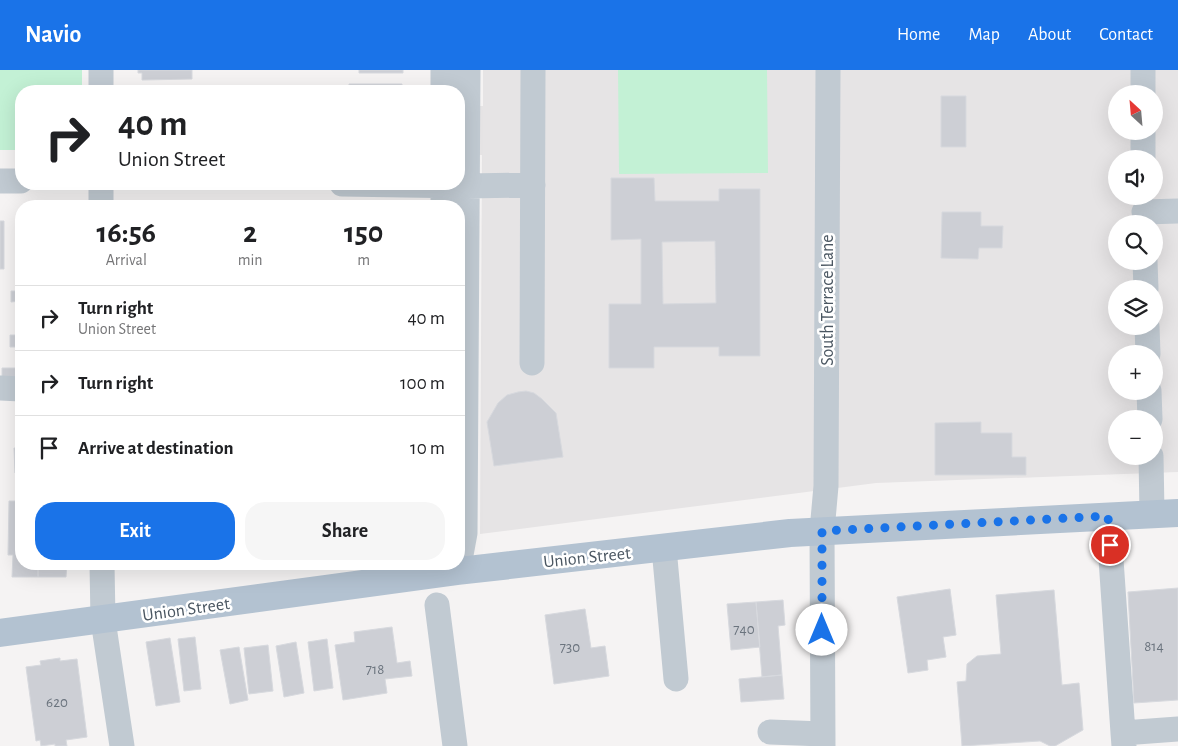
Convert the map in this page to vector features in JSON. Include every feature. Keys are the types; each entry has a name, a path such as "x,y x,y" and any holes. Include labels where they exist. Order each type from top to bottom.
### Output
{"main road":[{"name":"Union Street","path":"465,567 822,531 1165,513"},
{"name":"Union Street","path":"0,633 103,620 443,570"}],"street":[{"path":"101,70 101,85"},
{"path":"443,70 443,85"},
{"path":"465,89 468,70"},
{"path":"532,363 533,70"},
{"name":"South Terrace Lane","path":"823,740 822,531 826,486 828,70"},
{"path":"1142,70 1143,85"},
{"path":"0,181 15,181"},
{"path":"465,189 533,184"},
{"path":"1144,211 1178,211"},
{"path":"0,388 15,389"},
{"path":"1153,465 1165,513"},
{"path":"1108,516 1124,739 1178,729"},
{"path":"664,548 676,679"},
{"path":"102,570 103,620 122,746"},
{"path":"437,605 455,746"},
{"path":"770,732 823,740"}],"shaded area":[{"path":"483,70 1178,70 1178,472 876,483 480,534 482,155 465,155 465,106 483,106"}],"green space":[{"path":"0,70 82,70 82,85 15,85 15,150 0,150"},
{"path":"618,70 767,70 768,173 619,174"}],"building":[{"path":"138,70 192,70 192,79 142,80 142,73 138,73"},
{"path":"359,70 403,70 403,73 359,73"},
{"path":"349,84 402,84 402,85"},
{"path":"941,96 966,96 966,147 941,147"},
{"path":"611,178 654,178 655,201 719,201 719,189 760,189 760,356 719,356 719,347 654,347 654,368 609,368 609,304 641,304 641,239 611,240","holes":["715,241 716,303 663,304 662,242"]},
{"path":"942,212 981,212 981,226 1003,226 1002,248 979,248 978,259 941,258"},
{"path":"0,221 4,221 4,269 0,269"},
{"path":"11,291 15,291 15,302 11,302"},
{"path":"10,335 15,335 15,347 10,347"},
{"path":"2,368 15,368 15,380 2,380"},
{"path":"526,391 534,393 556,413 563,457 494,466 487,422 498,403 507,395"},
{"path":"981,422 981,433 1012,433 1012,457 1026,457 1026,475 935,475 935,423"},
{"path":"9,501 15,501 15,570 38,570 38,577 12,577 13,555 8,555"},
{"path":"38,570 67,570 66,577 38,577"},
{"path":"1178,588 1178,700 1134,703 1128,592"},
{"path":"950,589 956,635 943,637 946,657 927,660 928,670 908,673 897,597"},
{"path":"1054,590 1062,685 1079,683 1083,730 1055,746 1050,746 1040,741 962,746 957,682 966,681 967,664 977,656 1001,654 996,595"},
{"path":"783,600 785,625 778,626 782,675 762,677 756,602"},
{"path":"756,602 760,647 731,650 727,604"},
{"path":"585,609 591,648 605,646 609,676 554,684 545,615"},
{"path":"392,627 397,663 410,661 412,676 385,679 387,693 343,700 335,645 355,642 354,632"},
{"path":"195,637 201,689 184,691 178,639"},
{"path":"170,638 180,702 156,706 146,642"},
{"path":"327,639 333,688 314,691 308,642"},
{"path":"296,642 304,693 284,697 276,646"},
{"path":"268,645 273,691 249,694 244,648"},
{"path":"239,647 248,700 230,704 220,650"},
{"path":"60,658 60,661 77,659 87,737 66,740 67,746 55,746 55,744 41,746 40,740 36,741 26,667 41,665 40,661"},
{"path":"782,675 784,699 741,702 739,679"}],"route":[{"path":"822,630 822,531 1108,516 1110,545"}]}
